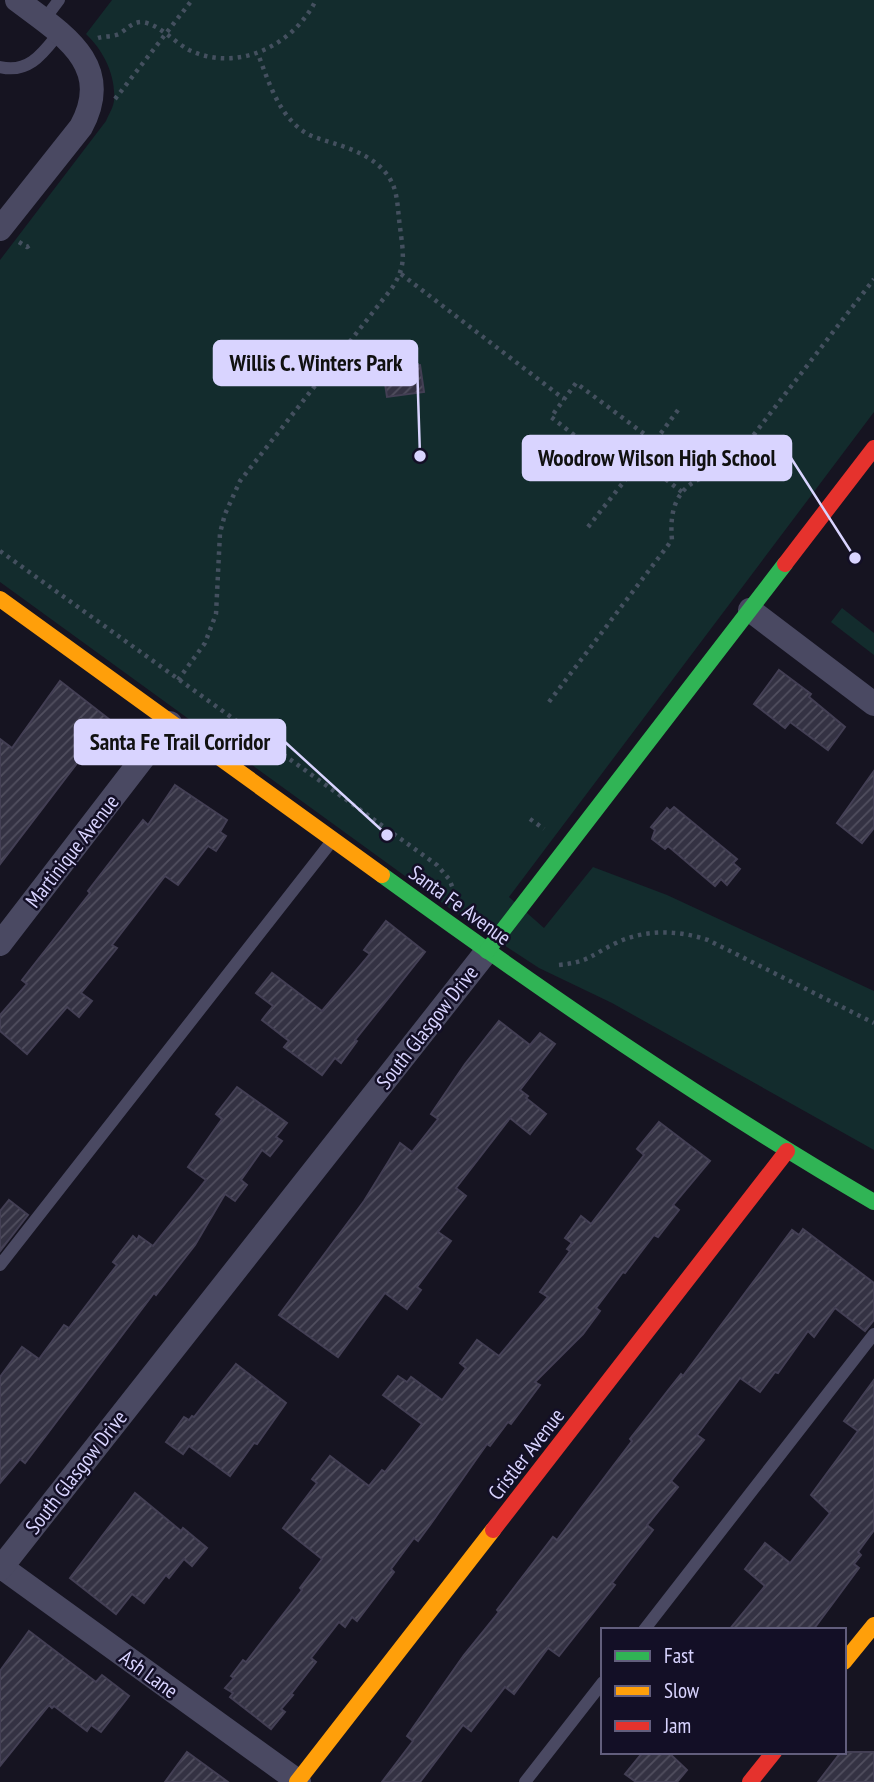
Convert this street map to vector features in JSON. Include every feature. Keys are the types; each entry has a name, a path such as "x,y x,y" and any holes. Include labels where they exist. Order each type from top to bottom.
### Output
{"street":[{"path":"0,229 81,127 90,111 93,89 90,71 83,55 67,35 17,0"},
{"name":"South Glasgow Drive","path":"1,1567 487,951 874,448"},
{"name":"Santa Fe Avenue","path":"0,599 487,951 787,1151 874,1202"},
{"path":"750,610 874,704"},
{"name":"Martinique Avenue","path":"0,944 170,723"},
{"name":"Cristler Avenue","path":"298,1782 787,1151"},
{"name":"Ash Lane","path":"1,1567 298,1782"},
{"path":"846,1660 874,1625"},
{"path":"750,1782 772,1754"}],"lane":[{"path":"0,67 20,67 36,62 67,35 59,0"},
{"path":"0,1265 332,840"},
{"path":"646,1628 874,1334"},
{"path":"525,1782 601,1685"}],"path":[{"path":"67,35 116,35 133,23 145,23 190,50 205,55 238,58 258,54 276,44 296,29 316,0"},
{"path":"178,680 205,643 216,614 220,533 225,514 240,481 401,274 404,260 394,186 387,176 373,162 354,150 314,137 297,127 281,107 258,54"},
{"path":"111,96 111,103"},
{"path":"401,274 564,399"},
{"path":"549,702 672,540 671,518 682,492 693,481 706,475 724,472 874,279"},
{"path":"628,477 551,417 576,383 655,442"},
{"path":"588,527 678,410"},
{"path":"641,460 682,492"},
{"path":"0,551 436,865 449,879 456,894"},
{"path":"530,819 544,830"},
{"path":"557,966 581,963 614,944 635,936 687,933 708,940 874,1023"}],"green space":[{"path":"112,0 874,0 874,412 509,897 544,928 593,867 667,895 874,991 874,1150 612,1003 539,968 467,921 0,582 0,260 106,121 111,110 114,91 111,72 103,55 86,34"},
{"path":"842,608 874,633 874,655 831,622"}],"building":[{"path":"420,365 424,392 387,397 383,370"},
{"path":"779,670 811,694 809,697 845,727 828,750 790,722 785,728 754,704"},
{"path":"60,681 110,720 0,864 0,739 12,748"},
{"path":"874,771 874,828 862,843 837,823"},
{"path":"175,785 227,820 220,832 226,836 216,851 208,846 178,885 165,876 112,945 117,948 81,993 92,1001 79,1017 67,1007 27,1054 0,1031 0,1015 27,984 22,980 90,893 88,891 143,820 148,825"},
{"path":"674,807 737,859 733,863 740,869 727,885 721,879 715,886 668,846 665,849 652,839 655,830 651,827 667,808 670,811"},
{"path":"386,921 425,952 355,1040 357,1041 341,1063 335,1058 322,1075 284,1047 289,1041 262,1020 273,1006 256,993 272,973 322,1011 370,954 364,950"},
{"path":"499,1021 530,1045 540,1033 555,1044 520,1090 546,1114 530,1134 510,1118 456,1188 466,1196 438,1232 451,1241 417,1287 421,1290 407,1309 385,1293 338,1357 279,1315 364,1201 400,1143 412,1152 438,1119 431,1114"},
{"path":"237,1087 287,1123 276,1137 282,1141 270,1156 262,1150 241,1180 247,1185 235,1201 225,1194 195,1245 156,1295 154,1293 25,1463 20,1459 0,1483 0,1377 22,1347 39,1359 64,1325 69,1328 117,1265 113,1262 133,1236 137,1240 139,1236 153,1246 206,1180 188,1167 222,1119 216,1114"},
{"path":"659,1122 710,1161 673,1205 679,1210 658,1237 654,1235 625,1273 623,1272 596,1308 600,1311 583,1334 535,1382 540,1385 511,1424 508,1422 490,1446 487,1444 418,1541 414,1538 391,1569 394,1572 357,1621 352,1617 345,1627 339,1622 311,1658 316,1662 291,1694 293,1695 281,1709 285,1712 271,1729 230,1697 233,1693 225,1688 234,1678 231,1676 243,1660 246,1662 302,1590 300,1588 322,1559 283,1528 317,1483 312,1479 330,1456 369,1486 382,1470 385,1472 422,1424 383,1395 398,1376 407,1382 411,1377 442,1400 466,1368 460,1363 477,1340 499,1356 548,1297 540,1292 570,1251 567,1249 572,1243 565,1238 581,1216 591,1224 644,1155 637,1149"},
{"path":"9,1200 28,1215 0,1251 0,1211"},
{"path":"803,1229 874,1283 874,1320 865,1331 835,1308 814,1337 808,1331 778,1373 775,1372 760,1392 740,1378 697,1435 704,1440 671,1481 678,1487 647,1525 653,1530 612,1583 615,1585 559,1656 548,1648 514,1694 505,1687 471,1731 463,1725 420,1782 382,1782 413,1741 407,1736 464,1655 499,1612 497,1610 553,1537 557,1540 632,1441 630,1439 681,1374 683,1376 792,1230 799,1235"},
{"path":"236,1364 286,1403 230,1476 189,1446 183,1454 166,1442 184,1417 189,1420 194,1417"},
{"path":"874,1380 874,1530 858,1552 861,1555 854,1564 859,1568 814,1628 731,1628 765,1586 745,1569 765,1543 790,1563 830,1513 811,1495 858,1431 844,1421"},
{"path":"135,1493 181,1531 183,1528 207,1548 192,1566 184,1559 169,1578 166,1575 144,1603 132,1594 116,1614 70,1578"},
{"path":"29,1631 96,1682 102,1675 129,1696 101,1732 91,1725 87,1731 49,1705 0,1766 0,1671"},
{"path":"187,1752 228,1782 165,1782"},
{"path":"874,1752 874,1782 818,1782 839,1754"},
{"path":"641,1754 670,1754 687,1770 677,1782 636,1782 625,1774"}],"traffic: fast":[{"path":"487,951 785,564"},
{"path":"382,875 624,1045 874,1202"}],"traffic: slow":[{"path":"0,599 382,875"},
{"path":"297,1782 493,1530"},
{"path":"846,1660 874,1625"}],"traffic: jam":[{"path":"785,564 874,448"},
{"path":"493,1530 787,1151"},
{"path":"750,1782 772,1754"}],"place":[{"name":"Willis C. Winters Park","path":"420,456"},
{"name":"Woodrow Wilson High School","path":"855,558"},
{"name":"Santa Fe Trail Corridor","path":"387,835"}]}
